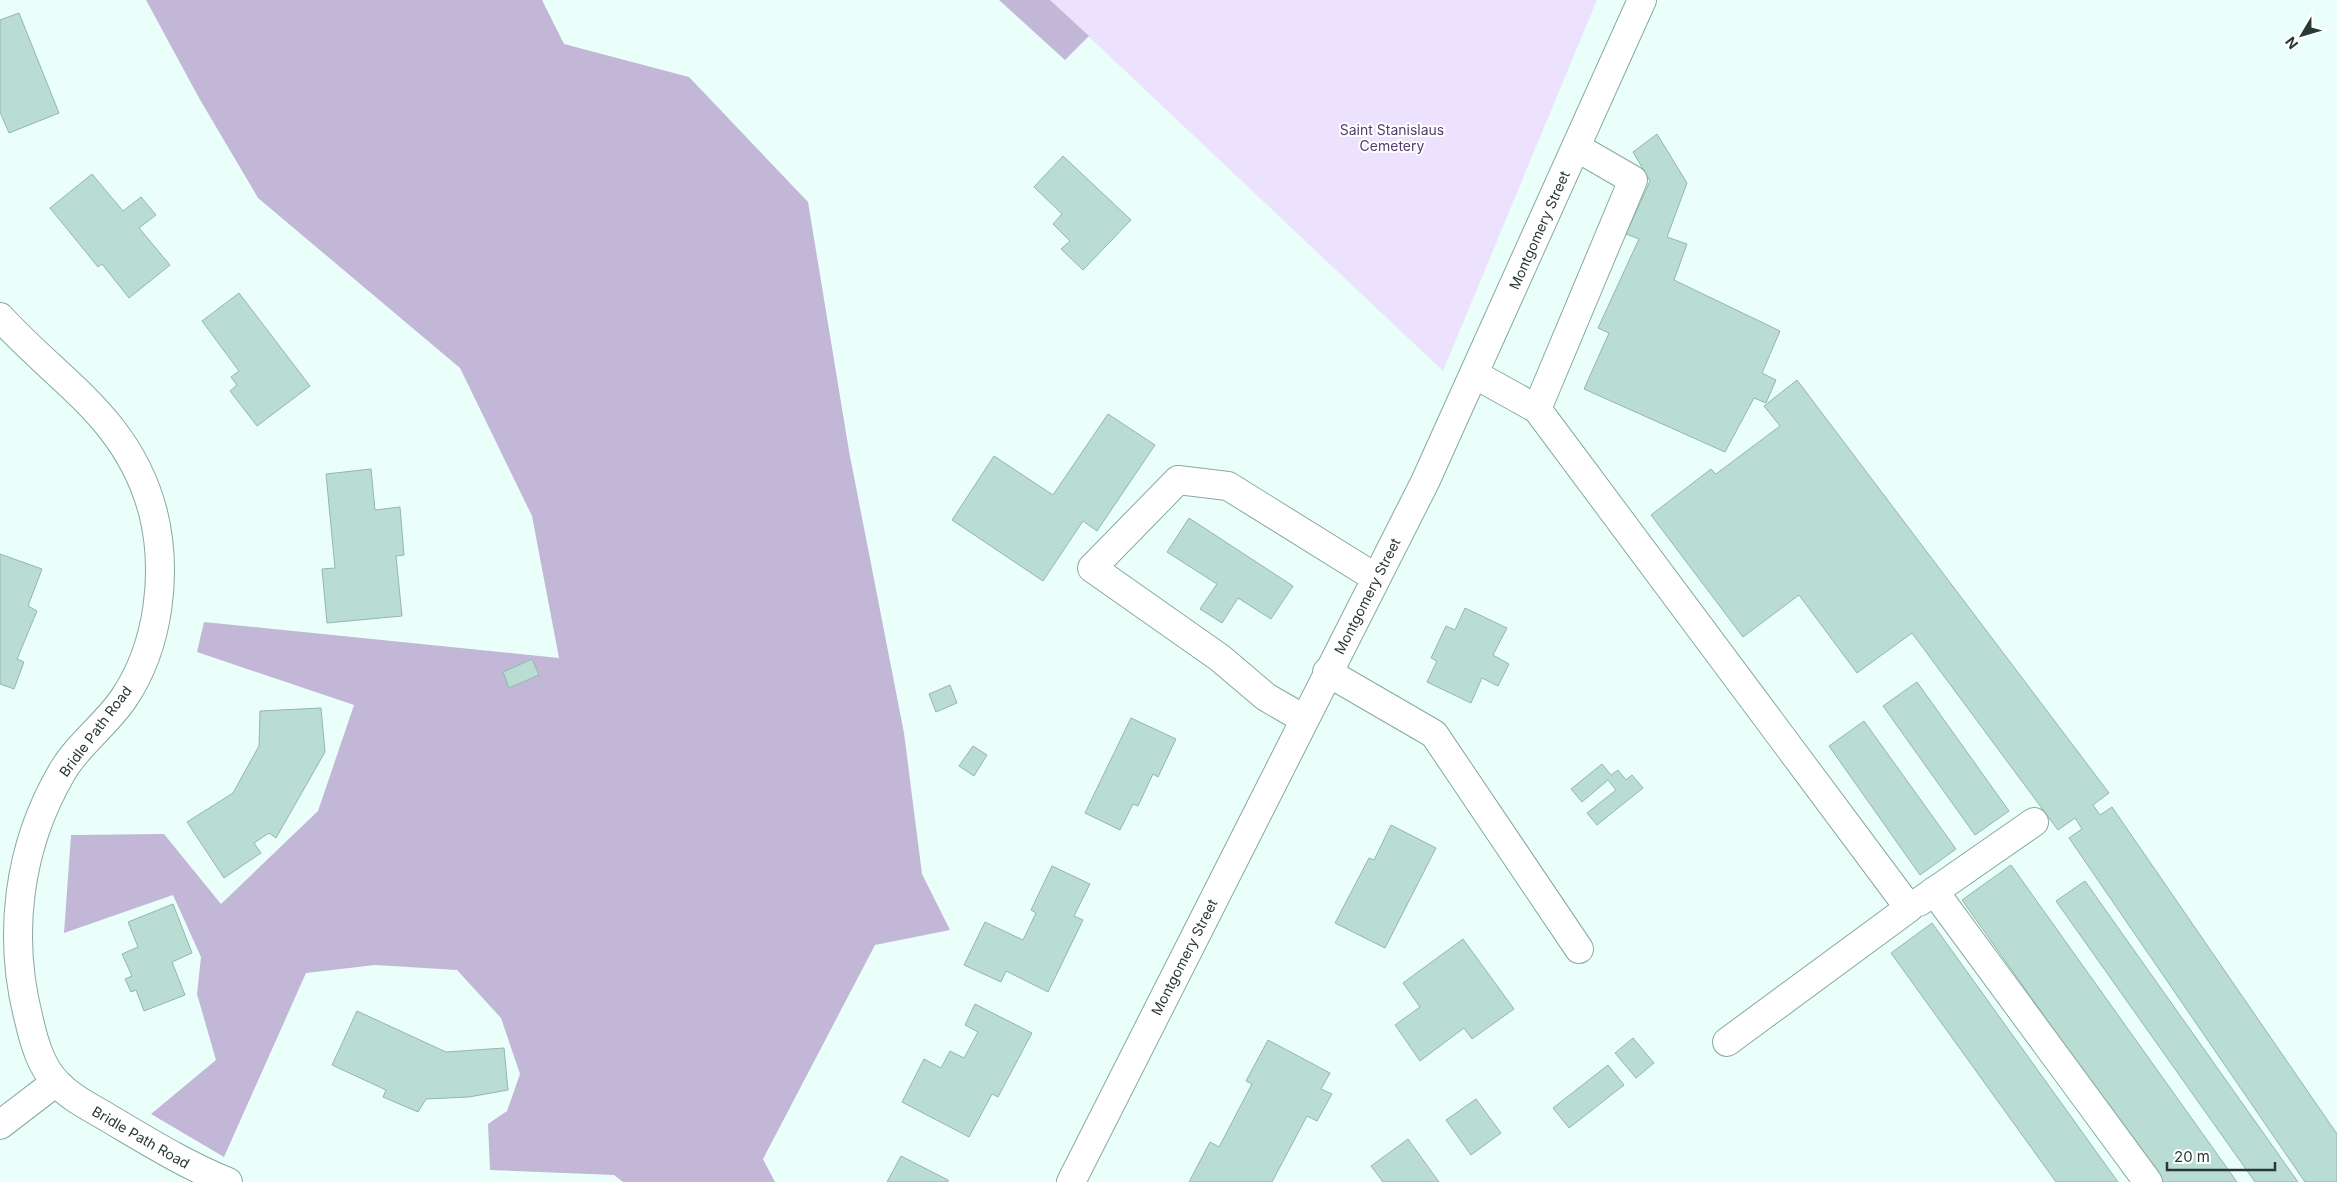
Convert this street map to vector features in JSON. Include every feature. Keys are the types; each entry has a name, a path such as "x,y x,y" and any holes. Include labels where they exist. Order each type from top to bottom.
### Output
{"main road":[{"name":"Montgomery Street","path":"1071,1182 1327,672 1425,482 1642,0"},
{"path":"1536,409 1633,180 1576,147"},
{"name":"Bridle Path Road","path":"0,317 84,396 120,439 134,462 145,487 158,539 159,592 156,618 142,663 125,698 63,770 34,832 25,865 18,910 17,956 31,1029 40,1058 56,1082 72,1096 174,1158 228,1182"},
{"path":"1474,374 1536,409 1909,908"},
{"path":"1304,719 1266,697 1220,658 1092,568 1178,480 1228,486 1376,578"},
{"path":"1327,672 1434,734 1579,949"},
{"path":"1727,1042 1909,908 2034,822"},
{"path":"1934,891 2148,1182"},
{"path":"0,1125 56,1082"}],"green space":[{"name":"Saint Stanislaus Cemetery","path":"1050,0 1597,0 1443,371"}],"shaded area":[{"path":"146,0 542,0 564,44 689,77 808,202 849,451 904,733 922,874 950,930 875,945 763,1159 775,1182 623,1182 614,1175 490,1170 488,1124 507,1111 520,1074 501,1018 457,970 375,965 306,973 224,1157 151,1114 216,1060 197,994 201,957 173,895 64,933 71,835 164,834 221,904 318,811 354,705 197,652 204,622 559,658 532,516 460,368 258,198 199,98"},
{"path":"999,0 1050,0 1089,36 1065,60"}],"building":[{"path":"19,13 59,113 9,133 0,112 0,20"},
{"path":"1657,134 1687,183 1667,237 1687,244 1674,280 1780,331 1762,373 1776,380 1766,403 1754,398 1725,452 1584,389 1609,333 1598,328 1639,239 1626,234 1650,181 1633,152"},
{"path":"1063,156 1131,220 1083,270 1061,249 1070,241 1053,224 1062,214 1034,187"},
{"path":"92,174 123,211 141,197 156,215 139,228 170,265 129,298 102,264 98,267 50,208"},
{"path":"239,293 310,386 257,426 230,391 237,385 231,377 239,371 202,321"},
{"path":"1797,380 2109,793 2093,805 2100,815 2112,807 2337,1134 2337,1182 2305,1182 2069,838 2082,829 2075,818 2058,830 1912,633 1857,673 1799,595 1743,637 1651,515 1711,469 1716,474 1780,426 1764,406"},
{"path":"1108,414 1155,445 1097,531 1083,521 1043,581 952,520 994,456 1053,495"},
{"path":"371,469 375,510 400,507 404,555 396,556 402,616 327,623 322,569 335,568 326,474"},
{"path":"1189,518 1293,586 1271,619 1238,598 1222,623 1200,609 1217,584 1167,552"},
{"path":"0,554 42,569 28,606 37,611 17,659 24,662 14,689 0,684"},
{"path":"1465,608 1507,628 1493,655 1509,664 1498,686 1482,678 1471,703 1427,682 1437,661 1431,658 1446,626 1455,630"},
{"path":"532,659 539,675 509,688 503,672"},
{"path":"1917,682 2009,811 1975,835 1883,706"},
{"path":"950,685 957,703 936,712 929,694"},
{"path":"321,708 325,752 276,838 269,833 254,843 261,853 224,878 187,822 233,793 259,746 260,711"},
{"path":"1131,718 1176,739 1158,777 1153,774 1138,806 1133,804 1120,830 1085,813"},
{"path":"1864,721 1956,849 1920,875 1829,746"},
{"path":"973,746 987,755 974,776 959,766"},
{"path":"1602,764 1611,775 1618,770 1626,780 1632,775 1643,788 1597,825 1587,813 1616,790 1608,780 1582,802 1571,789"},
{"path":"1391,825 1436,848 1385,948 1335,923 1369,858 1374,860"},
{"path":"2011,865 2237,1182 2162,1182 1962,900"},
{"path":"1052,866 1090,884 1074,916 1083,920 1048,992 1006,971 1001,982 964,965 985,922 1023,940 1036,913 1031,910"},
{"path":"2085,881 2298,1182 2255,1182 2056,901"},
{"path":"173,904 192,953 172,962 185,995 144,1011 136,990 131,992 125,979 132,976 122,954 138,947 128,922"},
{"path":"1932,923 2118,1182 2056,1182 1891,953"},
{"path":"1463,939 1514,1009 1472,1039 1464,1028 1420,1061 1395,1025 1420,1007 1403,983"},
{"path":"975,1004 1032,1033 998,1097 992,1094 969,1137 902,1102 924,1059 941,1068 950,1051 964,1058 978,1032 965,1025"},
{"path":"357,1011 446,1052 504,1048 508,1090 469,1097 426,1099 418,1112 383,1097 386,1090 332,1065"},
{"path":"1633,1038 1654,1063 1636,1078 1615,1053"},
{"path":"1268,1040 1330,1073 1321,1089 1332,1094 1317,1121 1307,1116 1272,1182 1189,1182 1210,1142 1219,1147 1252,1084 1246,1081"},
{"path":"1608,1065 1624,1085 1569,1128 1553,1108"},
{"path":"1476,1099 1501,1133 1471,1155 1446,1120"},
{"path":"1408,1139 1439,1182 1383,1182 1371,1166"},
{"path":"901,1156 948,1180 948,1182 887,1182"}]}
